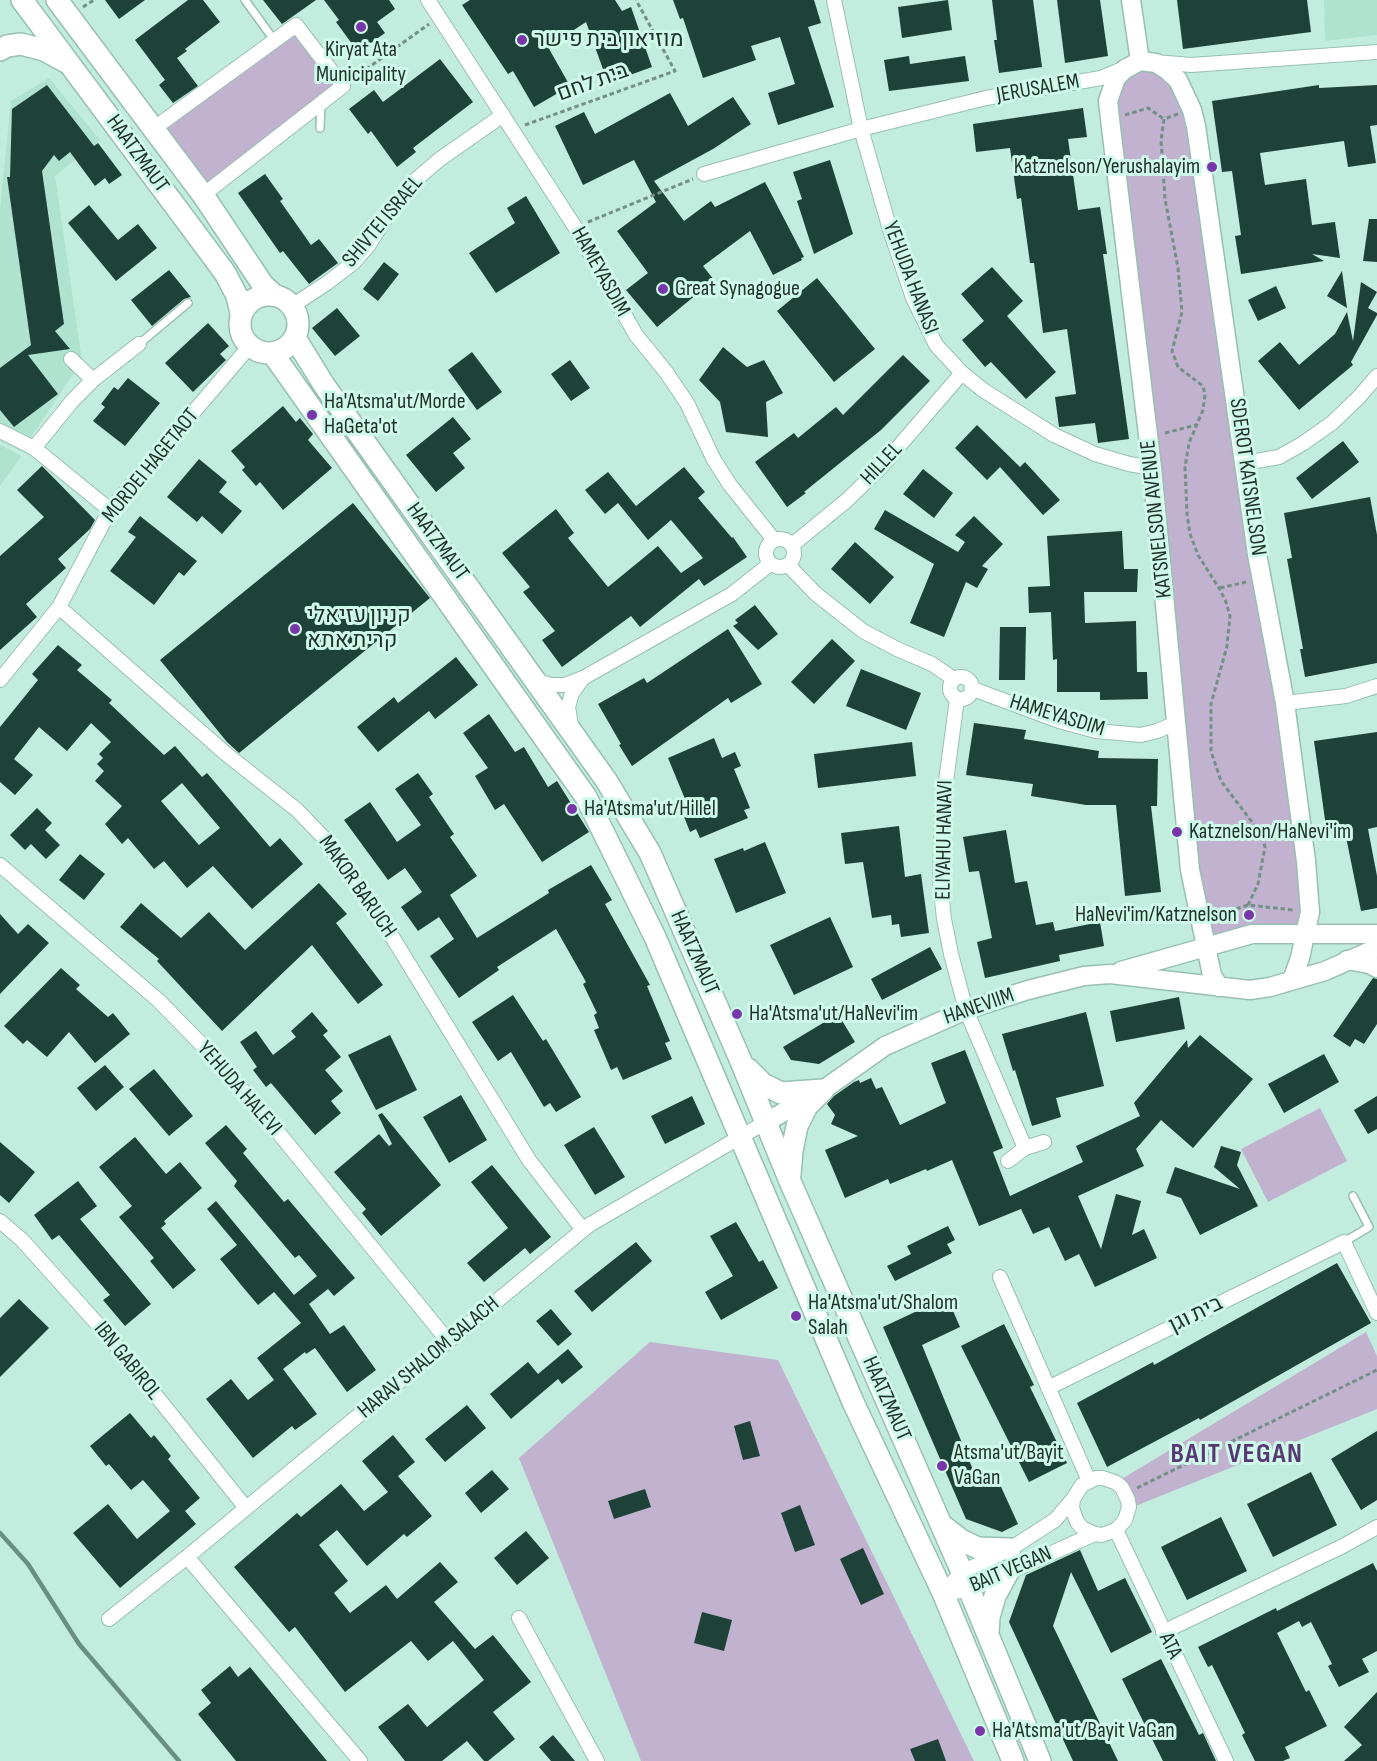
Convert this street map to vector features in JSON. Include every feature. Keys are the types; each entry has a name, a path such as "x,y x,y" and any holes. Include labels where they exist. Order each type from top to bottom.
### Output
{"main road":[{"name":"HAATZMAUT","path":"22,0 225,273 237,296 241,313"},
{"name":"HAATZMAUT","path":"60,2 203,195 262,285 274,296"},
{"path":"0,50 7,46 21,44 44,50 71,65"},
{"path":"259,296 274,296 285,300 292,306 298,322 295,338 282,351 273,354 256,352 249,347 240,332 241,313 252,300 259,296"},
{"name":"HAATZMAUT","path":"295,338 324,385 572,730 606,780 650,853 740,1059 789,1179 942,1525 1040,1761"},
{"name":"HAATZMAUT","path":"273,354 586,797 655,937 853,1402 943,1593 1013,1761"},
{"path":"740,1059 753,1075 773,1091 795,1094 822,1090"},
{"path":"789,1179 796,1126 807,1106 822,1090"},
{"path":"942,1525 961,1540 978,1548 1010,1549"},
{"path":"988,1635 992,1603 1008,1572"}],"street":[{"name":"HAMEYASDIM","path":"428,0 575,227 636,335 666,372 687,404 714,460 730,485 774,540"},
{"name":"YEHUDA HANASI","path":"834,0 861,129 913,298 936,345 962,373 1006,406 1073,445 1111,459 1152,468"},
{"path":"1131,0 1140,61"},
{"path":"153,129 296,25 343,86 203,195"},
{"name":"JERUSALEM","path":"705,174 861,129 986,98 1101,78 1140,61 1191,65 1377,52"},
{"name":"SDEROT KATSNELSON","path":"1140,61 1156,63 1167,69 1178,80 1192,110 1198,138 1257,554 1285,703 1309,886 1310,912 1300,958 1292,980"},
{"name":"KATSNELSON AVENUE","path":"1140,61 1125,69 1116,78 1108,101 1149,438 1190,870 1212,975 1220,987"},
{"name":"SHIVTEI ISRAEL","path":"292,306 327,284 353,263 368,246 394,205 412,183 440,159 503,115"},
{"path":"34,448 72,400 93,380 139,344"},
{"name":"MORDEI HAGETAOT","path":"0,680 59,607 110,510 249,347"},
{"path":"71,358 93,380"},
{"name":"HILLEL","path":"792,545 867,481 962,373"},
{"path":"1245,463 1279,457 1302,444 1332,423 1377,376"},
{"path":"0,431 34,448 110,510"},
{"path":"774,540 786,540 792,545 795,556 788,565 781,568 770,564 766,551 774,540"},
{"path":"537,681 551,685 565,685 584,678 732,594 770,564"},
{"path":"788,565 816,594 863,632 897,650 932,664 954,679"},
{"name":"MAKOR BARUCH","path":"59,607 225,753 297,810 322,836 380,917 529,1160 583,1230"},
{"path":"958,677 966,677 973,688 968,697 957,699 950,689 954,679 958,677"},
{"path":"572,730 568,707 572,693 584,678"},
{"path":"1285,703 1346,696 1377,686"},
{"name":"HAMEYASDIM","path":"973,688 1041,715 1096,731 1141,735 1176,723"},
{"name":"ELIYAHU HANAVI","path":"957,699 942,811 940,880 951,954 966,1010 1025,1148"},
{"name":"YEHUDA HALEVI","path":"0,865 158,1000 207,1050 268,1120 448,1341"},
{"name":"HANEVIIM","path":"1110,975 1243,936 1377,934"},
{"name":"HANEVIIM","path":"766,1122 822,1090 885,1046 966,1010 1028,990 1084,976 1110,975 1250,990 1270,987 1325,971 1377,948"},
{"path":"1347,960 1369,964 1377,968"},
{"name":"HARAV SHALOM SALACH","path":"109,1619 583,1230 766,1122"},
{"path":"1008,1161 1025,1148 1044,1143"},
{"name":"IBN GABIROL","path":"0,1221 22,1240 110,1338 246,1508"},
{"path":"1344,1242 1377,1313"},
{"name":"בית וגן","path":"1048,1388 1344,1242"},
{"path":"1000,1278 1089,1481"},
{"path":"1110,1480 1117,1483 1126,1494 1128,1514 1116,1530 1102,1535 1095,1534 1082,1528 1077,1522 1072,1508 1073,1499 1089,1481 1110,1480"},
{"name":"BAIT VEGAN","path":"943,1593 966,1581 1055,1520 1073,1499"},
{"path":"1163,1632 1377,1527"},
{"name":"ATA","path":"1116,1530 1226,1761"},
{"name":"BAIT VEGAN","path":"966,1581 1008,1572 1095,1534"},
{"path":"187,1557 360,1761"},
{"path":"519,1618 597,1761"}],"lane":[{"path":"244,0 274,40"},
{"path":"320,128 321,103"},
{"path":"139,344 188,303"},
{"path":"1344,1242 1369,1227 1353,1196"}],"path":[{"name":"בית לחם","path":"512,129 675,71 636,0"},
{"path":"343,86 440,16"},
{"path":"1110,119 1148,108 1164,119"},
{"path":"1164,119 1192,110"},
{"path":"1164,119 1161,140 1166,199 1178,268 1182,312 1172,351 1178,367 1203,386 1205,395 1203,410 1189,443 1185,467 1184,485 1190,534 1198,555 1226,602 1230,615 1230,631 1211,704 1212,760 1221,781 1261,834 1265,847 1258,884 1248,905 1243,936"},
{"path":"575,227 705,174"},
{"path":"1149,438 1197,424"},
{"path":"1219,588 1247,582"},
{"path":"1200,921 1248,905 1310,912"},
{"path":"1126,1494 1377,1370"}],"shaded area":[{"path":"1324,0 1377,0 1377,35 1325,41"},
{"path":"295,31 336,83 207,185 163,125"},
{"path":"1156,65 1185,96 1270,651 1304,905 1295,927 1213,939 1200,897 1113,90 1118,79"},
{"path":"49,78 100,140 55,176 82,361 31,437 0,422 0,209 11,101"},
{"path":"0,445 21,456 0,486"},
{"path":"1320,1108 1347,1161 1268,1202 1241,1149"},
{"path":"1366,1332 1377,1356 1377,1409 1133,1507 1120,1480"},
{"path":"650,1342 778,1360 974,1761 641,1761 519,1458"}],"building":[{"path":"105,0 145,0 119,19"},
{"path":"188,0 203,0 220,22 177,58 198,86 173,103 159,85 165,80 135,40"},
{"path":"263,0 316,0 282,24"},
{"name":"Kiryat Ata Municipality","path":"324,0 389,0 395,9 377,22 385,33 358,52 336,22 339,20"},
{"path":"470,0 615,0 622,11 631,7 652,67 608,83 586,22 548,47 570,86 534,107 513,71 508,74 462,5"},
{"path":"673,0 814,0 821,23 808,27 834,107 778,125 768,93 795,84 780,37 751,46 756,60 703,78 683,18 680,19"},
{"path":"948,0 952,30 902,38 898,7"},
{"path":"992,0 1033,0 1042,67 999,73 994,40 997,40"},
{"path":"1057,0 1100,0 1108,56 1065,63"},
{"path":"1177,0 1307,0 1311,32 1183,49"},
{"path":"909,56 910,64 965,56 969,81 889,91 884,60"},
{"path":"440,59 473,102 413,148 416,152 397,167 371,131 368,134 349,109 374,90 383,102"},
{"path":"47,85 94,146 98,143 122,175 109,184 105,178 95,186 70,152 59,161 54,155 42,171 64,324 55,331 70,349 28,355 58,394 14,427 0,410 0,368 31,345 7,177 10,177 12,109"},
{"path":"1319,85 1319,88 1377,85 1377,125 1370,126 1376,163 1348,167 1344,141 1260,153 1265,185 1306,179 1312,225 1335,222 1340,258 1312,254 1324,261 1241,274 1235,236 1241,235 1232,171 1222,172 1212,101"},
{"path":"670,93 688,126 733,97 751,124 713,149 654,181 684,221 711,201 715,207 765,182 804,257 773,275 750,231 703,266 714,280 657,327 626,290 648,273 617,231 656,202 634,160 583,185 555,126 584,112 595,134"},
{"path":"1083,108 1087,137 1068,139 1078,210 1100,207 1107,254 1103,254 1129,439 1098,443 1095,423 1059,427 1055,397 1076,394 1067,329 1043,333 1034,263 1030,263 1021,198 1017,199 1010,148 976,152 973,124"},
{"path":"830,160 853,234 814,254 797,201 802,199 793,172"},
{"path":"265,174 283,199 280,201 311,245 319,239 338,263 309,284 283,251 280,253 238,193"},
{"path":"526,196 560,253 496,293 469,253 515,223 507,208"},
{"path":"89,205 118,240 138,224 157,248 116,281 68,223"},
{"path":"1369,219 1377,219 1377,262 1363,261"},
{"path":"384,262 399,274 378,301 363,289"},
{"path":"992,267 1023,301 1007,316 1056,372 1026,399 991,362 985,367 962,340 984,321 961,294"},
{"path":"169,270 191,297 184,299 152,326 131,300"},
{"path":"1342,271 1347,308 1327,296"},
{"path":"817,278 875,349 834,382 777,311"},
{"path":"1361,282 1377,292 1368,308 1377,315 1351,362 1353,365 1299,410 1258,361 1280,342 1299,365 1335,334 1347,312 1353,341"},
{"path":"1276,286 1286,308 1258,321 1248,300"},
{"path":"337,308 360,336 335,356 312,328"},
{"path":"208,323 229,346 220,354 226,360 193,392 165,363"},
{"path":"723,347 747,367 764,360 783,393 766,402 768,437 726,432 720,402 699,380"},
{"path":"472,352 502,392 477,410 448,370"},
{"path":"903,355 930,381 881,430 787,507 755,462 794,433 798,438 836,407 843,415"},
{"path":"570,360 590,388 571,401 551,374"},
{"path":"128,378 160,403 125,446 93,421 105,407 101,404 114,387 118,390"},
{"path":"283,406 296,422 300,418 313,434 308,440 332,468 283,510 260,482 256,486 242,470 245,467 231,451"},
{"path":"453,417 471,439 453,453 465,468 436,492 406,455"},
{"path":"977,425 1020,467 1025,462 1060,500 1043,515 1000,467 987,480 955,448"},
{"path":"1343,441 1359,462 1312,499 1296,478"},
{"path":"199,459 227,482 219,492 242,511 222,534 202,516 197,522 167,497"},
{"path":"42,466 95,520 90,529 58,559 66,568 26,604 37,617 0,650 0,556 44,517 17,490"},
{"path":"684,467 705,492 698,498 733,537 747,557 704,586 699,579 640,627 631,616 562,667 542,640 555,631 523,592 530,587 502,553 556,509 574,533 568,538 608,587 658,546 681,573 703,558 671,520 648,540 618,503 605,514 585,490 608,472 636,506"},
{"path":"923,469 953,493 934,518 903,494"},
{"path":"1370,497 1377,535 1377,663 1305,677 1300,649 1303,649 1287,559 1292,558 1284,513"},
{"name":"קניון עזיאלי קרית אתא","path":"353,503 430,598 239,753 227,742 160,660"},
{"path":"885,510 958,552 965,542 955,535 974,516 1003,544 982,566 988,569 977,588 966,582 944,637 910,623 934,564 874,529"},
{"path":"140,516 197,561 184,576 179,572 154,605 110,571 136,537 128,532"},
{"path":"1122,531 1124,569 1138,569 1137,592 1084,592 1085,623 1136,621 1137,672 1147,672 1148,699 1100,700 1100,692 1057,692 1057,659 1053,660 1051,612 1029,613 1028,587 1050,586 1047,536"},
{"path":"855,542 894,577 870,604 831,569"},
{"path":"755,605 778,634 758,650 733,626 738,623 735,620"},
{"path":"1000,627 1026,627 1025,680 999,680"},
{"path":"728,629 762,684 731,703 728,698 632,766 598,704 644,678 647,683"},
{"path":"832,639 855,661 814,704 791,682"},
{"path":"58,645 82,665 77,670 112,700 109,703 164,755 175,746 202,777 207,773 270,847 280,838 303,864 252,909 213,866 187,888 164,861 154,869 128,838 122,844 105,824 122,806 95,781 104,771 97,764 103,758 99,754 111,742 91,723 67,751 39,727 14,759 33,775 15,795 0,782 0,727 38,680 32,674","holes":["182,783 220,828 199,845 161,801"]},
{"path":"456,657 478,685 435,719 429,711 378,752 357,727 394,697 398,703"},
{"path":"861,669 921,693 906,730 846,706"},
{"path":"489,714 515,752 524,747 548,787 557,781 589,832 542,862 504,804 495,810 475,776 488,768 463,733"},
{"path":"974,723 1026,730 1024,739 1099,751 1098,758 1158,759 1157,806 1151,806 1161,892 1125,896 1116,805 1086,805 1031,796 1033,784 966,775"},
{"path":"1377,732 1377,827 1368,829 1377,876 1377,908 1361,911 1345,832 1327,834 1314,741"},
{"path":"714,738 722,758 735,752 741,766 734,769 750,808 744,810 748,818 700,838 696,829 690,832 683,814 690,811 668,758"},
{"path":"912,742 916,776 818,788 814,754"},
{"path":"418,773 433,794 429,797 454,834 450,837 477,876 450,895 477,938 549,893 548,890 591,865 612,900 605,904 650,985 647,986 670,1041 665,1043 672,1059 623,1080 617,1067 611,1070 594,1030 599,1028 594,1015 597,1013 583,984 586,982 556,929 497,967 499,970 459,998 430,956 454,939 439,917 418,931 401,907 422,892 405,868 388,880 344,820 370,802 397,842 421,825 395,789"},
{"path":"37,808 52,823 45,830 60,845 46,859 31,844 25,850 10,835"},
{"path":"899,826 905,877 921,874 929,933 901,937 899,924 892,925 891,915 872,918 863,862 845,864 841,833"},
{"path":"1006,830 1015,883 1027,881 1036,925 1053,922 1055,931 1100,922 1104,946 1059,955 1060,961 985,978 977,942 992,938 979,871 969,872 963,837"},
{"path":"765,842 786,893 736,913 714,859 743,848 744,851"},
{"path":"80,854 105,874 84,900 59,880"},
{"path":"319,883 347,914 336,923 383,985 358,1004 312,945 222,1031 157,961 159,959 120,927 141,903 181,938 209,912 245,950"},
{"path":"0,914 18,934 28,924 49,943 0,994"},
{"path":"830,917 853,967 794,995 770,945"},
{"path":"930,947 942,969 882,1000 871,979"},
{"path":"61,968 80,985 76,989 108,1017 113,1013 130,1034 95,1063 69,1032 47,1057 27,1040 23,1044 4,1026"},
{"path":"1373,978 1377,979 1377,1024 1364,1044 1355,1039 1350,1047 1333,1036"},
{"path":"513,995 543,1041 546,1039 581,1097 556,1112 550,1103 544,1107 511,1052 498,1061 472,1022"},
{"path":"1179,997 1185,1029 1116,1042 1110,1011"},
{"path":"312,1012 328,1031 323,1035 341,1057 325,1070 343,1091 331,1101 341,1113 315,1135 271,1083 266,1087 253,1070 257,1067 240,1042 256,1031 273,1055 296,1037 291,1031"},
{"path":"1086,1012 1104,1086 1056,1098 1061,1117 1032,1126 1002,1034"},
{"path":"838,1014 855,1042 819,1064 791,1060 783,1047"},
{"path":"390,1035 417,1090 376,1110 348,1055"},
{"path":"1200,1035 1253,1079 1193,1148 1161,1120 1136,1149 1144,1166 1078,1196 1101,1249 1116,1194 1141,1201 1132,1235 1144,1229 1157,1258 1095,1287 1079,1254 1065,1261 1049,1227 1033,1234 1021,1209 979,1226 952,1160 890,1184 888,1179 845,1198 825,1150 858,1136 831,1124 835,1115 827,1104 834,1096 854,1082 859,1080 860,1083 871,1078 876,1089 882,1087 900,1125 946,1103 931,1063 965,1050 1003,1148 993,1152 1010,1196 1083,1162 1076,1146 1140,1116 1134,1103 1187,1040 1188,1048"},
{"path":"1324,1054 1339,1082 1284,1113 1268,1084"},
{"path":"105,1065 124,1087 96,1111 77,1088"},
{"path":"154,1069 193,1116 169,1136 129,1089"},
{"path":"461,1095 487,1140 449,1163 423,1117"},
{"path":"692,1096 705,1124 665,1144 651,1116"},
{"path":"1377,1096 1377,1129 1368,1134 1354,1110"},
{"path":"382,1113 441,1185 381,1236 362,1213 366,1209 334,1172 379,1134 389,1146 392,1144 378,1115"},
{"path":"226,1125 247,1149 243,1153 284,1202 288,1199 355,1278 334,1296 328,1289 309,1304 330,1334 344,1325 376,1370 347,1392 315,1348 306,1354 305,1352 283,1369 317,1414 295,1430 292,1426 253,1458 206,1399 231,1379 248,1400 274,1380 257,1358 301,1323 274,1292 258,1305 242,1286 220,1259 237,1245 207,1209 216,1201 294,1295 317,1276 299,1255 295,1258 234,1186 237,1181 205,1143"},
{"path":"594,1127 625,1177 595,1195 564,1145"},
{"path":"135,1137 166,1174 180,1162 202,1188 164,1221 166,1224 161,1228 196,1270 173,1289 150,1261 154,1258 119,1217 132,1206 99,1167"},
{"path":"0,1142 35,1172 9,1203 0,1195"},
{"path":"1221,1146 1241,1152 1237,1165 1258,1206 1200,1235 1181,1198 1166,1193 1175,1167 1240,1189 1214,1167"},
{"path":"492,1165 551,1237 530,1254 525,1248 484,1282 467,1263 508,1228 471,1182"},
{"path":"78,1181 97,1206 80,1219 151,1304 125,1326 103,1300 110,1295 59,1235 52,1240 34,1215"},
{"path":"736,1222 759,1262 763,1260 778,1288 721,1320 705,1292 733,1276 710,1236"},
{"path":"948,1226 955,1240 947,1244 952,1253 895,1281 887,1266 911,1254 907,1246"},
{"path":"636,1242 652,1261 592,1312 574,1291"},
{"path":"1337,1263 1371,1323 1200,1420 1199,1418 1107,1467 1077,1403 1153,1362 1154,1365"},
{"path":"947,1297 960,1327 922,1345 980,1487 997,1478 1018,1524 1002,1532 966,1519 883,1327"},
{"path":"19,1299 49,1328 0,1377 0,1318"},
{"path":"551,1309 572,1334 558,1346 536,1321"},
{"path":"1004,1324 1034,1385 1030,1387 1067,1463 1029,1482 961,1346"},
{"path":"568,1349 583,1367 562,1384 558,1379 511,1419 490,1394 528,1362 538,1374"},
{"path":"467,1405 486,1428 445,1462 425,1439"},
{"path":"130,1413 151,1438 154,1435 171,1456 168,1459 200,1498 185,1511 196,1524 120,1588 73,1533 108,1504 137,1539 170,1511 143,1480 131,1490 109,1464 106,1466 90,1446"},
{"path":"750,1421 760,1456 743,1460 734,1426"},
{"path":"1377,1431 1377,1500 1361,1510 1331,1459"},
{"path":"393,1435 415,1462 398,1476 432,1516 407,1537 404,1534 367,1566 337,1530 319,1545 348,1581 334,1593 350,1613 386,1585 397,1599 440,1562 458,1582 434,1602 475,1649 493,1635 531,1682 493,1712 515,1739 488,1761 484,1761 467,1741 442,1761 405,1761 378,1727 408,1704 427,1727 484,1680 453,1641 428,1661 411,1641 345,1692 295,1627 289,1632 234,1567 297,1513 301,1517 341,1484 364,1511 388,1492 362,1461"},
{"path":"492,1470 509,1489 481,1513 465,1493"},
{"path":"1311,1472 1337,1525 1273,1557 1247,1504"},
{"path":"645,1489 651,1507 614,1519 608,1501"},
{"path":"800,1505 815,1545 795,1552 781,1513"},
{"path":"1221,1517 1247,1571 1187,1600 1161,1547"},
{"path":"526,1531 549,1558 517,1585 494,1558"},
{"path":"863,1548 884,1594 861,1605 840,1559"},
{"path":"1080,1550 1098,1591 1125,1578 1152,1632 1111,1653 1071,1572 1053,1626 1118,1761 1073,1761 1009,1622 1026,1575"},
{"path":"1373,1563 1377,1571 1377,1651 1362,1659 1369,1672 1339,1687 1328,1666 1332,1664 1311,1622 1302,1627 1299,1621 1277,1633 1306,1692 1309,1690 1327,1726 1285,1747 1290,1758 1283,1761 1255,1761 1242,1735 1245,1733 1212,1665 1208,1667 1198,1647"},
{"path":"702,1612 732,1620 724,1651 694,1643"},
{"path":"1161,1659 1199,1735 1203,1733 1216,1761 1163,1761 1122,1679"},
{"path":"230,1666 238,1677 250,1667 327,1761 236,1761 198,1714 211,1703 201,1690"},
{"path":"1377,1692 1377,1761 1344,1761 1362,1745 1344,1727"},
{"path":"553,1735 575,1761 551,1761 539,1747"},
{"path":"938,1739 946,1761 915,1761 910,1749"}],"waterway":[{"path":"0,1533 28,1564 79,1644 179,1761"}],"place":[{"name":"Kiryat Ata Municipality","path":"361,27"},
{"name":"מוזיאון בית פישר","path":"522,40"},
{"name":"Katznelson/Yerushalayim","path":"1212,167"},
{"name":"Great Synagogue","path":"663,289"},
{"name":"Ha'Atsma'ut/Morde HaGeta'ot","path":"312,415"},
{"name":"קניון עזיאלי קרית אתא","path":"295,629"},
{"name":"Ha'Atsma'ut/Hillel","path":"572,809"},
{"name":"Katznelson/HaNevi'im","path":"1177,832"},
{"name":"HaNevi'im/Katznelson","path":"1249,915"},
{"name":"Ha'Atsma'ut/HaNevi'im","path":"737,1014"},
{"name":"Ha'Atsma'ut/Shalom Salah","path":"796,1316"},
{"name":"Atsma'ut/Bayit VaGan","path":"942,1466"},
{"name":"Ha'Atsma'ut/Bayit VaGan","path":"980,1731"}],"district":[{"name":"BAIT VEGAN","path":"1237,1455"}]}
